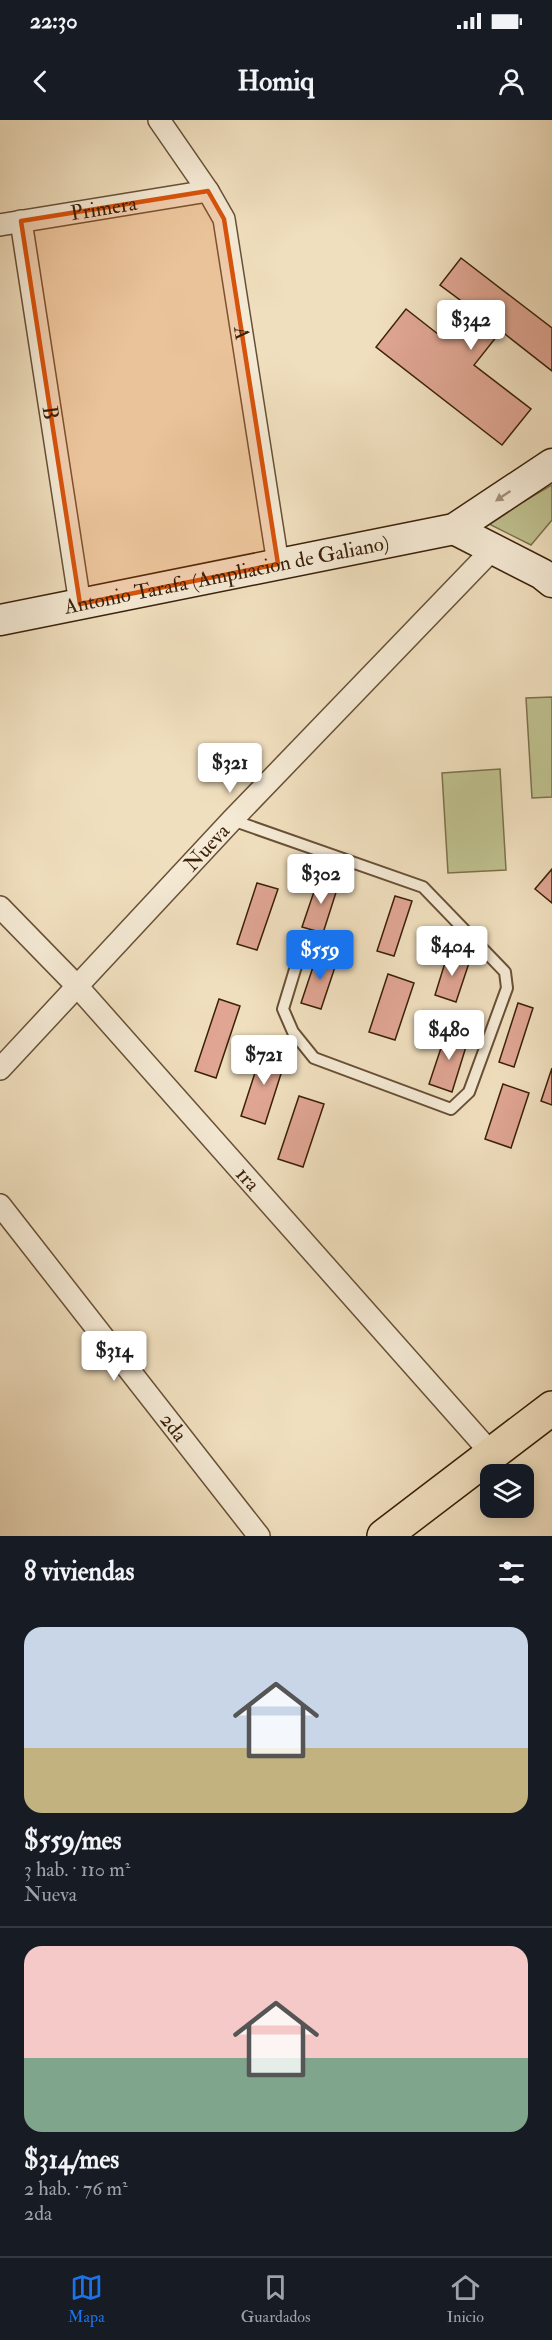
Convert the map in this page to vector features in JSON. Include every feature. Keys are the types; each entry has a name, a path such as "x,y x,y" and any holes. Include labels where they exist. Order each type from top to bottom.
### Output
{"main road":[{"path":"384,1536 552,1408"}],"street":[{"name":"A","path":"159,120 208,191 224,219 278,564"},
{"name":"Primera","path":"0,225 208,191"},
{"name":"B","path":"21,221 80,604"},
{"path":"549,572 492,550 454,529 552,464"},
{"name":"Antonio Tarafa (Ampliacion de Galiano)","path":"0,620 454,529"},
{"name":"Nueva","path":"0,1069 232,819 492,550"},
{"name":"1ra","path":"0,907 77,986 492,1454"},
{"name":"2da","path":"0,1205 259,1536"}],"lane":[{"path":"232,819 423,887 505,972 507,988 469,1092 451,1109 314,1058 293,1032 283,1009 300,953"}],"highlighted area":[{"path":"208,191 224,219 278,564 80,604 21,221"}],"green space":[{"path":"552,485 552,520 531,545 487,523"},
{"path":"552,697 552,797 532,798 526,698"},
{"path":"500,769 506,870 448,873 442,773"}],"building":[{"path":"461,258 552,328 552,371 501,331 474,365 531,409 502,445 376,347 406,309 443,338 468,306 440,285"},
{"path":"552,869 552,903 535,889"},
{"path":"319,877 339,883 323,933 302,927"},
{"path":"257,883 278,889 257,950 237,944"},
{"path":"395,896 412,901 394,956 377,951"},
{"path":"318,952 338,958 321,1009 301,1003"},
{"path":"448,953 470,960 456,1002 435,995"},
{"path":"388,974 414,983 395,1040 369,1032"},
{"path":"219,999 240,1006 216,1078 195,1071"},
{"path":"518,1003 533,1008 514,1067 499,1062"},
{"path":"447,1030 469,1037 452,1092 429,1084"},
{"path":"263,1048 287,1055 265,1124 241,1116"},
{"path":"552,1068 552,1105 541,1101"},
{"path":"503,1084 529,1093 511,1148 485,1139"},
{"path":"299,1096 324,1104 303,1167 278,1159"}]}
